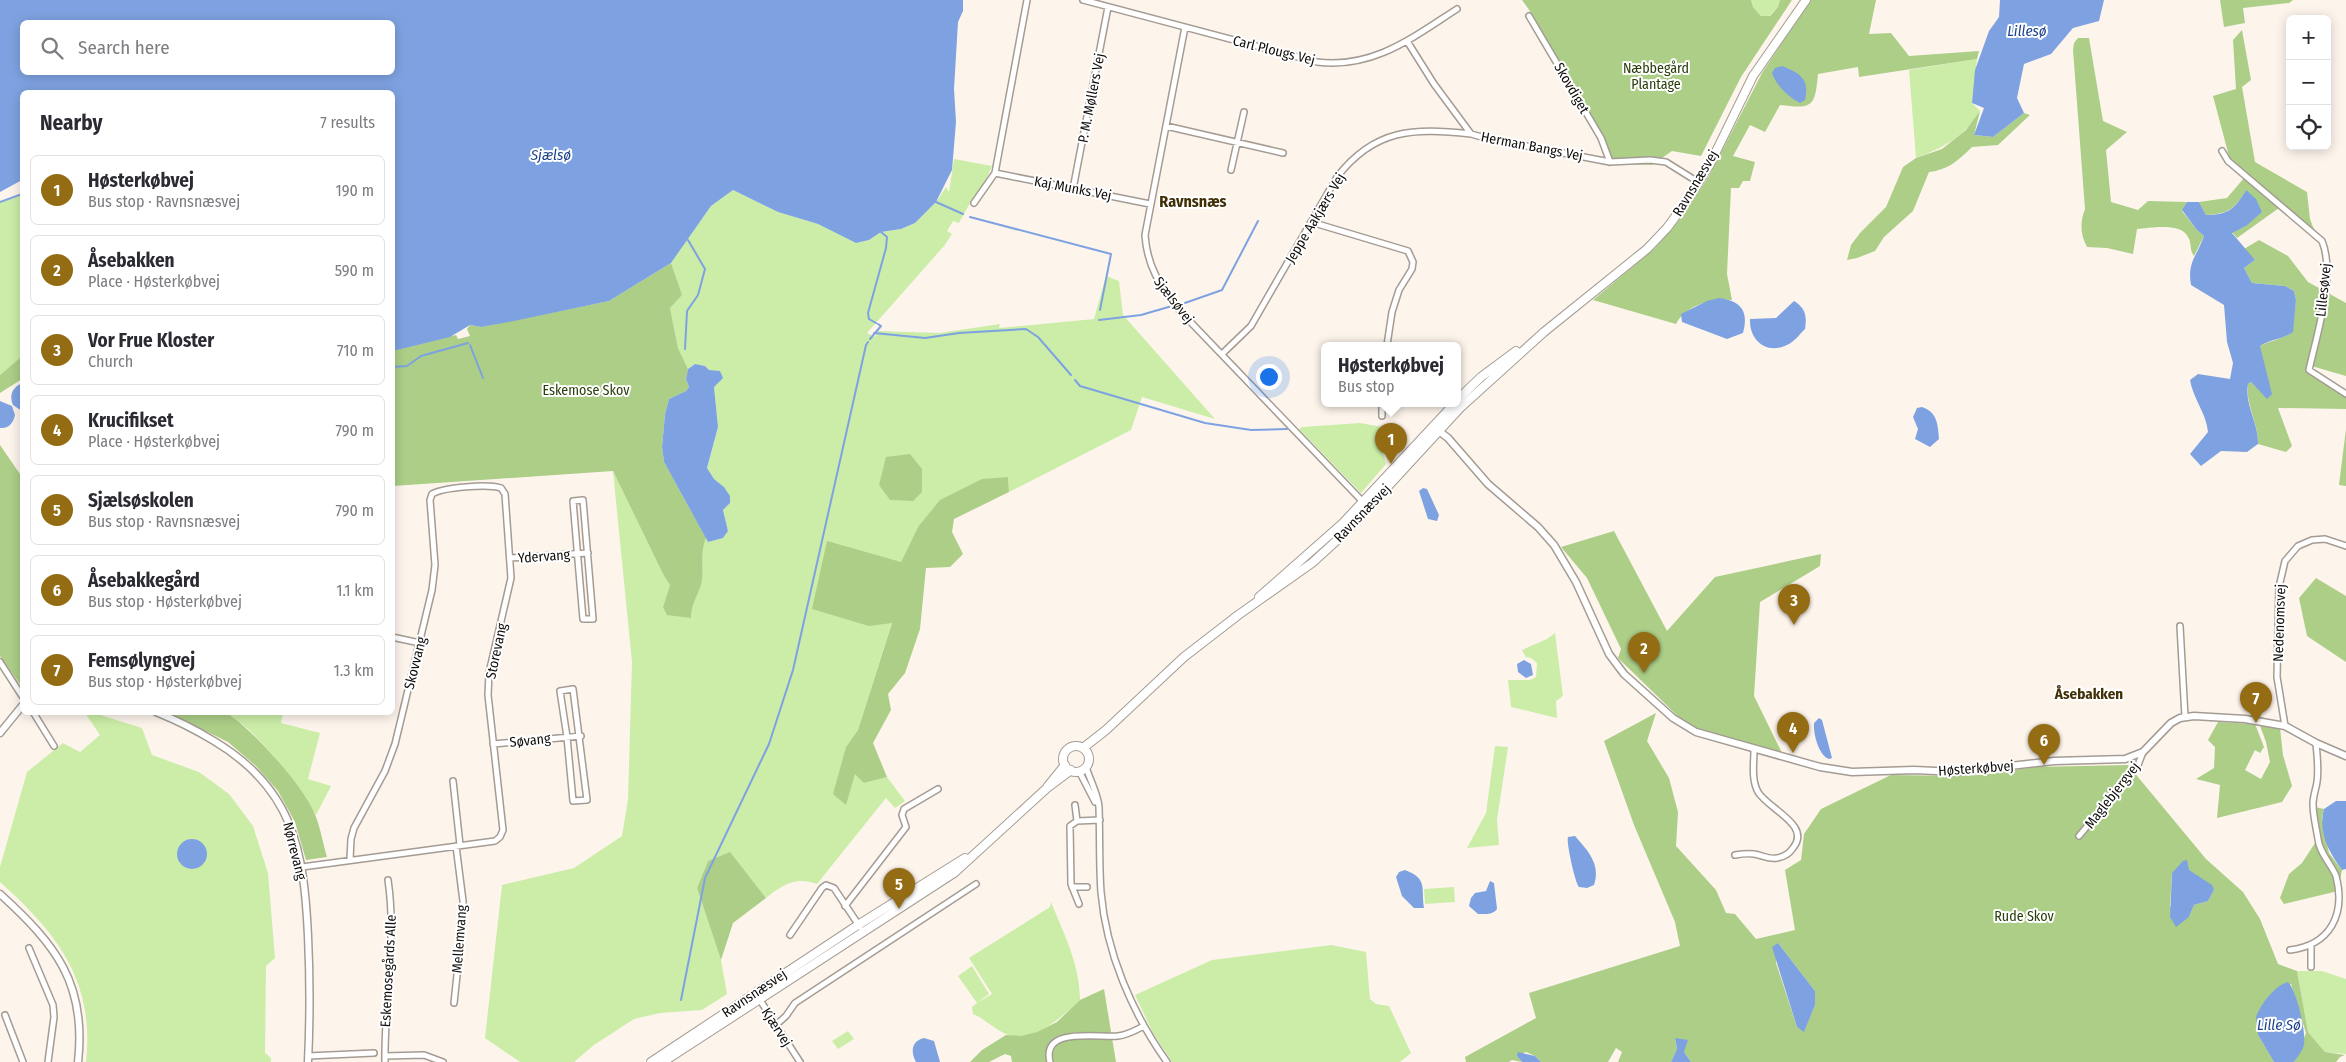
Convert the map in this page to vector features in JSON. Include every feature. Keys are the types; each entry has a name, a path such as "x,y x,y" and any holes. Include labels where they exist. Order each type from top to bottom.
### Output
{"main road":[{"name":"Ravnsnæsvej","path":"1461,406 1544,332 1647,249 1673,220 1698,182 1753,76 1806,0"},
{"name":"Ravnsnæsvej","path":"1461,398 1505,358 1544,332"},
{"name":"Ravnsnæsvej","path":"664,1062 954,873 1047,788 1075,768 1064,754 1069,748 1076,746 1085,751 1174,666 1234,618 1366,505 1436,428 1452,407"},
{"name":"Ravnsnæsvej","path":"1436,428 1460,407"},
{"path":"1075,768 1089,761 1085,751"},
{"name":"Ravnsnæsvej","path":"651,1062 858,925 982,848"}],"street":[{"path":"974,203 995,173 1027,0"},
{"name":"Carl Plougs Vej","path":"1083,0 1317,62 1333,64 1362,61 1407,41 1457,10"},
{"name":"P. M. Møllers Vej","path":"1073,188 1108,7"},
{"name":"Skovdiget","path":"1529,16 1601,138 1610,162"},
{"name":"Sjælsøvej","path":"1185,27 1150,204 1146,235 1147,253 1152,271 1179,310 1366,505"},
{"name":"Herman Bangs Vej","path":"1407,41 1434,84 1471,134 1610,162 1650,160 1666,162 1698,182"},
{"path":"1231,170 1244,112"},
{"path":"1166,126 1283,153"},
{"name":"Jeppe Aakjærs Vej","path":"1222,354 1251,326 1337,177 1349,162 1375,142 1387,136 1421,130 1471,134"},
{"name":"Lillesøvej","path":"2222,151 2228,161 2322,241 2327,252 2326,280 2309,370 2346,394"},
{"name":"Kaj Munks Vej","path":"995,173 1150,204"},
{"path":"1311,222 1408,251 1413,262 1412,269 1399,290 1392,312 1387,342"},
{"path":"1382,407 1382,416"},
{"name":"Høsterkøbvej","path":"1436,428 1488,484 1538,527 1554,545 1576,582 1609,654 1624,674 1673,718 1705,735 1754,750 1837,771 1852,772 1976,771 2054,761 2124,759 2143,752"},
{"name":"Storevang","path":"302,867 495,840 503,830 488,695 490,673 509,592 510,558 505,494 501,488 495,486 468,488"},
{"name":"Skovvang","path":"350,859 351,839 354,828 385,771 395,744 420,644 432,590 435,565 430,500 432,494 438,490 468,488"},
{"name":"Ydervang","path":"583,500 593,618 583,619 577,554 573,501 583,500"},
{"name":"Nedenomsvej","path":"2285,726 2277,677 2279,587 2285,561 2298,546 2312,540 2325,540 2346,546"},
{"name":"Ydervang","path":"510,558 588,553"},
{"path":"2180,626 2184,717"},
{"path":"395,638 420,644"},
{"path":"0,662 20,693"},
{"name":"Søvang","path":"573,689 587,800 573,801 567,737 560,691 573,689"},
{"path":"0,733 20,709"},
{"path":"12,720 20,714"},
{"path":"35,715 54,746"},
{"name":"Nørrevang","path":"162,715 209,738 242,758 270,787 287,816 294,833 302,867 306,904 309,959 308,1059 374,1053"},
{"path":"2143,752 2163,730 2184,717 2245,719 2285,726 2316,743 2346,756"},
{"name":"Søvang","path":"493,744 580,736"},
{"path":"2290,950 2311,946 2324,938 2333,929 2338,920 2341,893 2336,876 2318,844 2313,806 2318,775 2316,743"},
{"path":"1735,855 1754,854 1774,859 1791,852 1798,839 1796,829 1792,824 1758,792 1754,779 1754,750"},
{"name":"Maglebjergvej","path":"2079,836 2138,764 2143,752"},
{"path":"1075,768 1098,810 1100,820 1100,867 1106,920 1118,967 1144,1026 1167,1062"},
{"path":"452,781 458,846"},
{"path":"845,906 906,827 902,815 904,809 938,789"},
{"path":"1075,805 1077,821"},
{"path":"1079,904 1072,887 1070,826 1077,821 1100,820"},
{"name":"Mellemvang","path":"454,1003 463,919 458,846"},
{"name":"Eskemosegårds Alle","path":"385,1059 385,1021 392,923 388,880"},
{"path":"776,1025 796,1003 976,884"},
{"path":"790,935 826,885 834,888 864,932"},
{"path":"1072,887 1087,887"},
{"path":"0,894 35,926 49,942 69,980 78,1014 78,1062"},
{"path":"2311,946 2311,967"},
{"path":"29,948 52,1005 54,1017 48,1062"},
{"name":"Kjærvej","path":"755,992 800,1062"},
{"path":"5,1015 23,1062"},
{"path":"1050,1062 1048,1053 1051,1045 1062,1037 1119,1036 1144,1026"},
{"path":"385,1059 424,1055 443,1062"}],"green space":[{"name":"Næbbegård Plantage","path":"1522,0 1751,0 1753,7 1761,16 1770,16 1778,7 1780,0 1792,0 1741,77 1701,156 1672,151 1652,165 1610,164 1604,139"},
{"path":"1751,0 1780,0 1778,7 1769,16 1761,16 1753,7"},
{"path":"1810,0 1876,0 1869,34 1891,33 1909,56 1979,51 1977,59 1859,77 1858,67 1818,74 1813,99 1806,106 1780,105 1765,132 1750,125 1733,156 1755,162 1750,181 1743,181 1739,188 1731,188 1727,274 1732,300 1716,300 1700,304 1686,312 1676,324 1593,300 1655,248 1680,219 1709,176 1762,73"},
{"path":"2220,0 2293,0 2289,3 2243,8 2245,23 2224,27"},
{"path":"2242,30 2251,80 2242,87 2255,162 2307,192 2310,219 2315,232 2230,160 2213,96 2236,89 2233,40"},
{"path":"2078,38 2089,38 2103,121 2127,132 2106,150 2111,202 2138,210 2148,201 2187,202 2182,211 2204,236 2194,256 2188,237 2184,232 2179,229 2165,227 2137,229 2133,254 2107,248 2087,247 2082,228 2085,209 2073,50 2074,43"},
{"path":"1977,59 1972,103 1980,111 1974,120 1952,140 1916,158 1909,70"},
{"path":"1980,111 1974,135 1993,137 2024,113 2030,115 1998,145 1972,147 1953,164 1929,172 1913,211 1884,237 1875,251 1847,260 1851,245 1860,233 1886,207 1903,167 1916,158 1942,149 1966,130"},
{"path":"954,159 992,166 985,182 971,201 959,223 953,221 947,231 952,234 944,246 867,333 875,337 878,331 939,333 1000,324 999,328 1094,319 1106,276 1119,281 1123,315 1215,419 1142,397 1131,430 1009,492 1008,477 918,527 901,562 892,622 858,730 846,747 855,773 864,783 887,777 905,801 895,808 886,798 817,884 796,881 778,889 766,898 730,853 708,861 697,888 721,960 727,994 702,1010 660,1013 634,1019 594,1045 574,1062 520,1062 485,1038 502,885 574,868 622,836 628,799 632,662 613,471 670,585 663,607 691,618 693,605 701,584 703,551 706,538 708,542 723,538 728,531 723,510 730,503 724,487 714,479 707,468 718,427 714,387 709,370 705,366 695,364 688,369 678,348 670,308 681,295 671,263 711,206 733,190 778,212 818,224 856,243 869,240 881,232 901,229 915,223 936,202 946,187 949,192"},
{"path":"2244,178 2279,208 2237,238 2232,232 2246,226 2246,190 2238,202 2225,212 2206,215 2199,202 2227,198"},
{"path":"20,196 20,358 0,375 0,203"},
{"path":"2259,240 2288,256 2308,282 2346,303 2346,376 2308,365 2306,371 2346,396 2346,409 2278,408 2292,446 2286,452 2258,444 2258,437 2248,399 2248,384 2251,382 2267,398 2260,346 2292,332 2296,300 2294,291 2285,286 2252,283 2244,268 2255,260 2244,249"},
{"name":"Eskemose Skov","path":"671,263 682,295 670,308 678,348 688,369 686,379 689,387 686,391 669,399 665,414 662,447 664,462 706,538 703,551 701,585 693,605 691,618 667,615 663,607 670,585 613,471 395,486 395,350 456,335 458,339 470,336 467,329 470,325 481,327 609,301"},
{"path":"20,358 20,380 0,393 0,375"},
{"path":"1360,423 1382,427 1380,443 1386,464 1361,493 1299,429 1302,427"},
{"path":"2346,429 2346,486 2339,485"},
{"path":"0,445 20,474 20,684 0,656"},
{"path":"910,454 922,469 922,492 913,501 890,500 879,485 886,457"},
{"path":"1008,477 1009,492 954,519 952,532 963,554 950,567 926,568 920,629 905,673 888,694 891,710 873,743 887,777 864,783 855,774 846,805 833,794 846,747 858,730 892,623 869,626 812,609 827,541 901,562 918,527 940,500 982,479"},
{"path":"1614,531 1667,631 1715,577 1821,554 1820,566 1760,602 1754,696 1782,753 1688,726 1618,658 1621,649 1587,578 1561,547"},
{"path":"2316,578 2346,596 2346,662 2307,636 2299,598"},
{"path":"1555,633 1563,696 1556,701 1557,718 1511,707 1508,680 1530,680 1536,677 1537,663 1531,658 1526,657 1522,650 1547,639"},
{"name":"Rude Skov","path":"1656,713 1647,741 1669,778 1678,812 1676,846 1716,890 1726,913 1735,914 1756,939 1795,930 1785,870 1801,860 1804,834 1821,809 1891,775 1957,776 1980,775 2035,767 2128,765 2206,859 2243,892 2260,919 2278,964 2297,971 2308,1032 2325,1052 2345,1055 2336,1062 2294,1062 2306,1033 2291,984 2275,992 2266,1004 2258,1035 2274,1062 1691,1062 1675,1039 1677,1049 1671,1062 1618,1062 1622,1052 1616,1048 1608,1062 1541,1062 1535,1056 1526,1052 1517,1056 1522,1062 1512,1060 1509,1062 1466,1062 1465,1057 1536,1018 1529,993 1680,946 1675,922 1634,825 1604,741","holes":["2179,868 2214,890 2208,901 2194,905 2189,917 2170,906 2172,873","1778,943 1815,991 1815,1005 1804,1031 1797,1027 1776,963"]},
{"path":"86,715 100,715 142,728 152,755 199,772 229,794 253,826 268,873 275,958 266,966 265,1053 271,1058 271,1062 86,1062 87,1033 84,1007 78,983 68,961 55,940 39,920 0,882 0,867 27,772 63,743 80,752 100,735"},
{"path":"173,715 230,715 250,732 277,760 310,805 318,822 327,857 306,860 295,822 278,791 256,766 228,742"},
{"path":"230,715 283,715 281,723 320,733 308,779 331,786 316,815 276,759"},
{"path":"2218,722 2255,724 2264,747 2260,753 2255,750 2245,770 2261,779 2270,762 2266,742 2259,723 2280,728 2283,755 2292,786 2282,802 2217,818 2220,785 2196,779 2214,768 2215,747 2208,740"},
{"path":"1495,746 1508,747 1497,820 1499,845 1467,848 1486,813"},
{"path":"2315,807 2324,809 2322,818 2329,853 2342,870 2338,891 2284,904 2280,898 2289,874 2302,863 2315,843 2318,831"},
{"path":"730,852 766,898 733,923 721,960 697,888 708,861"},
{"path":"1454,887 1455,902 1425,904 1424,889"},
{"path":"1051,902 1074,962 1080,1000 1056,1021 1026,1036 1006,1034 973,1014 972,1007 992,994 969,958 1050,907"},
{"path":"1331,945 1366,952 1370,999 1376,1004 1389,1006 1411,1053 1400,1062 1172,1062 1153,1033 1135,995 1212,960"},
{"path":"972,966 989,994 977,1003 958,976"},
{"path":"2297,971 2322,971 2346,979 2346,1054 2325,1052 2308,1032"},
{"path":"1104,989 1116,1062 1012,1062 1011,1056 1005,1054 989,1062 970,1062 982,1050 1006,1035 1021,1036 1037,1032 1057,1022 1080,1000"},
{"path":"848,1031 854,1039 838,1049 832,1041"}],"water":[{"name":"Sjælsø","path":"0,0 963,0 963,11 958,22 954,89 956,122 952,170 936,202 915,223 901,229 881,232 869,240 856,243 818,224 778,212 733,190 711,206 671,263 609,301 481,327 470,325 450,337 395,351 395,90 20,90 20,181 0,192"},
{"name":"Lillesø","path":"2000,0 2104,0 2099,21 2073,28 2051,54 2024,64 2017,98 2024,113 1993,137 1974,135 1984,108 1972,103 1975,70 1989,31 1999,17"},
{"path":"1782,66 1799,74 1805,82 1805,100 1800,103 1776,82 1772,73 1775,68"},
{"path":"2246,190 2256,199 2262,212 2246,226 2232,233 2255,260 2244,268 2252,283 2285,286 2294,291 2296,300 2293,332 2260,346 2272,394 2267,399 2251,382 2248,384 2248,399 2258,436 2258,444 2247,452 2221,451 2201,466 2190,454 2208,432 2205,418 2190,380 2198,374 2230,379 2233,363 2227,342 2224,305 2191,285 2190,270 2204,236 2182,210 2187,202 2199,202 2206,215 2220,214 2230,210"},
{"path":"1719,298 1727,299 1742,308 1745,319 1743,333 1727,339 1682,322 1681,314 1707,301"},
{"path":"1794,301 1805,313 1805,329 1792,342 1779,348 1766,347 1760,344 1752,333 1750,319 1776,318"},
{"path":"695,364 705,366 709,370 720,371 723,378 714,387 718,427 707,468 714,479 724,487 730,496 730,503 723,510 728,531 723,538 708,542 664,462 662,447 665,414 669,399 686,391 689,387 686,379 688,369"},
{"path":"20,384 20,410 13,405 11,398 16,387"},
{"path":"0,401 12,406 15,415 13,421 6,428 0,428"},
{"path":"1922,407 1934,415 1937,424 1939,439 1930,447 1915,439 1918,429 1913,417 1917,408"},
{"path":"1423,488 1427,489 1439,515 1437,521 1428,519 1419,491"},
{"path":"1524,660 1531,664 1533,675 1526,678 1518,672 1517,664"},
{"path":"1819,718 1822,720 1832,758 1829,759 1822,754 1816,738 1814,723"},
{"path":"2336,801 2346,801 2346,869 2342,870 2332,856 2322,826 2324,809"},
{"path":"1575,836 1592,858 1596,871 1594,885 1587,888 1579,887 1571,862 1568,837"},
{"path":"192,839 203,843 207,854 203,865 192,869 181,865 177,854 181,843"},
{"path":"2187,860 2189,870 2212,885 2214,890 2208,901 2194,905 2189,917 2176,927 2170,917 2172,873 2183,861"},
{"path":"1405,870 1417,877 1422,884 1424,908 1414,908 1402,896 1396,877 1399,872"},
{"path":"1490,881 1494,883 1497,909 1491,913 1478,914 1469,906 1471,898 1475,893 1486,891"},
{"path":"1778,943 1815,991 1815,1005 1804,1032 1797,1027 1772,947"},
{"name":"Lille Sø","path":"2288,982 2298,1004 2303,1025 2304,1042 2302,1050 2294,1062 2274,1062 2258,1035 2256,1017 2269,996 2278,987"},
{"path":"924,1038 934,1041 940,1062 916,1062 913,1047 917,1041"},
{"path":"1675,1038 1688,1040 1684,1052 1691,1062 1671,1062 1677,1049"},
{"path":"1518,1052 1535,1056 1541,1062 1522,1062 1517,1056"}],"waterway":[{"path":"0,202 20,195"},
{"path":"936,202 963,214"},
{"path":"970,217 1111,254 1100,310"},
{"path":"1182,304 1222,290 1258,221"},
{"path":"876,323 869,319 868,313 886,248 887,237 881,232"},
{"path":"685,349 687,311 698,295 705,269 688,240"},
{"path":"1099,320 1141,315 1172,306"},
{"path":"870,339 881,326 878,324"},
{"path":"874,333 925,338 959,333 1026,329 1038,337 1071,375"},
{"path":"681,1000 705,878 769,744 793,670 868,342"},
{"path":"395,367 407,366 421,356 468,343"},
{"path":"470,345 483,378"},
{"path":"1075,380 1080,386 1205,423 1251,430 1287,429"}],"place":[{"name":"Høsterkøbvej","path":"1391,464"},
{"name":"Vor Frue Kloster","path":"1794,625"},
{"name":"Åsebakken","path":"1644,673"},
{"name":"Femsølyngvej","path":"2256,723"},
{"name":"Krucifikset","path":"1793,753"},
{"name":"Åsebakkegård","path":"2044,765"},
{"name":"Sjælsøskolen","path":"899,909"}],"district":[{"name":"Ravnsnæs","path":"1193,201"},
{"name":"Åsebakken","path":"2089,694"}]}
